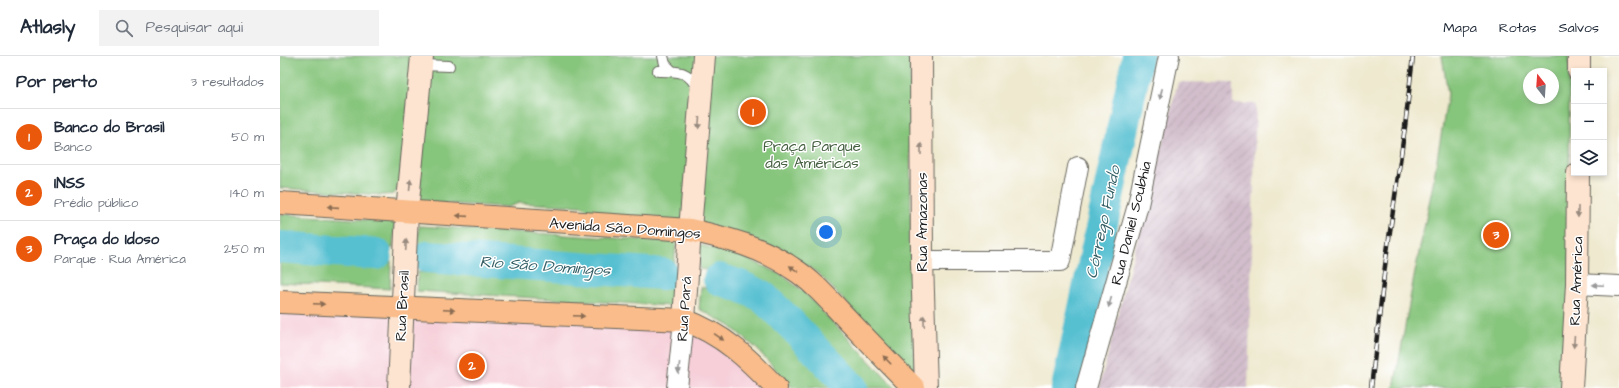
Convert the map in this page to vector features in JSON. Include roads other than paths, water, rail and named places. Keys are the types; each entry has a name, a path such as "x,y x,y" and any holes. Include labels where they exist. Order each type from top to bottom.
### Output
{"main road":[{"name":"Rua Pará","path":"685,314 704,56"},
{"name":"Rua Amazonas","path":"921,56 922,261 926,388"},
{"path":"1579,56 1579,68"},
{"name":"Rua Brasil","path":"399,388 407,218 422,61"},
{"name":"Rua América","path":"1571,388 1577,284 1578,176"},
{"name":"Avenida São Domingos","path":"280,204 407,218 493,218 603,225 690,237 718,236 745,244 770,255 792,268 813,284 914,388"},
{"path":"280,302 402,301 685,314 731,345 755,365 776,388"}],"street":[{"name":"Rua Daniel Soubhia","path":"1086,388 1138,205 1169,56"},
{"path":"922,261 1060,261 1078,167"},
{"path":"1577,284 1619,286"},
{"name":"Rua Pará","path":"677,388 685,314"}],"lane":[{"path":"663,56 665,64 672,71"},
{"path":"422,61 449,66"},
{"path":"658,71 685,73 694,81 701,98"},
{"path":"493,218 522,208"},
{"path":"580,212 603,225"}],"waterway":[{"name":"Córrego Fundo","path":"1067,388 1138,56"},
{"name":"Rio São Domingos","path":"280,247 376,254"},
{"name":"Rio São Domingos","path":"427,257 663,274"},
{"name":"Rio São Domingos","path":"719,279 740,286 762,296 852,388"}],"railway":[{"path":"1371,388 1385,266 1405,127 1413,56"}],"place":[{"name":"Banco do Brasil","path":"753,112"},
{"name":"Praça do Idoso","path":"1496,235"},
{"name":"INSS","path":"472,366"}],"park label":[{"name":"Praça Parque das Américas","path":"812,154"}]}
